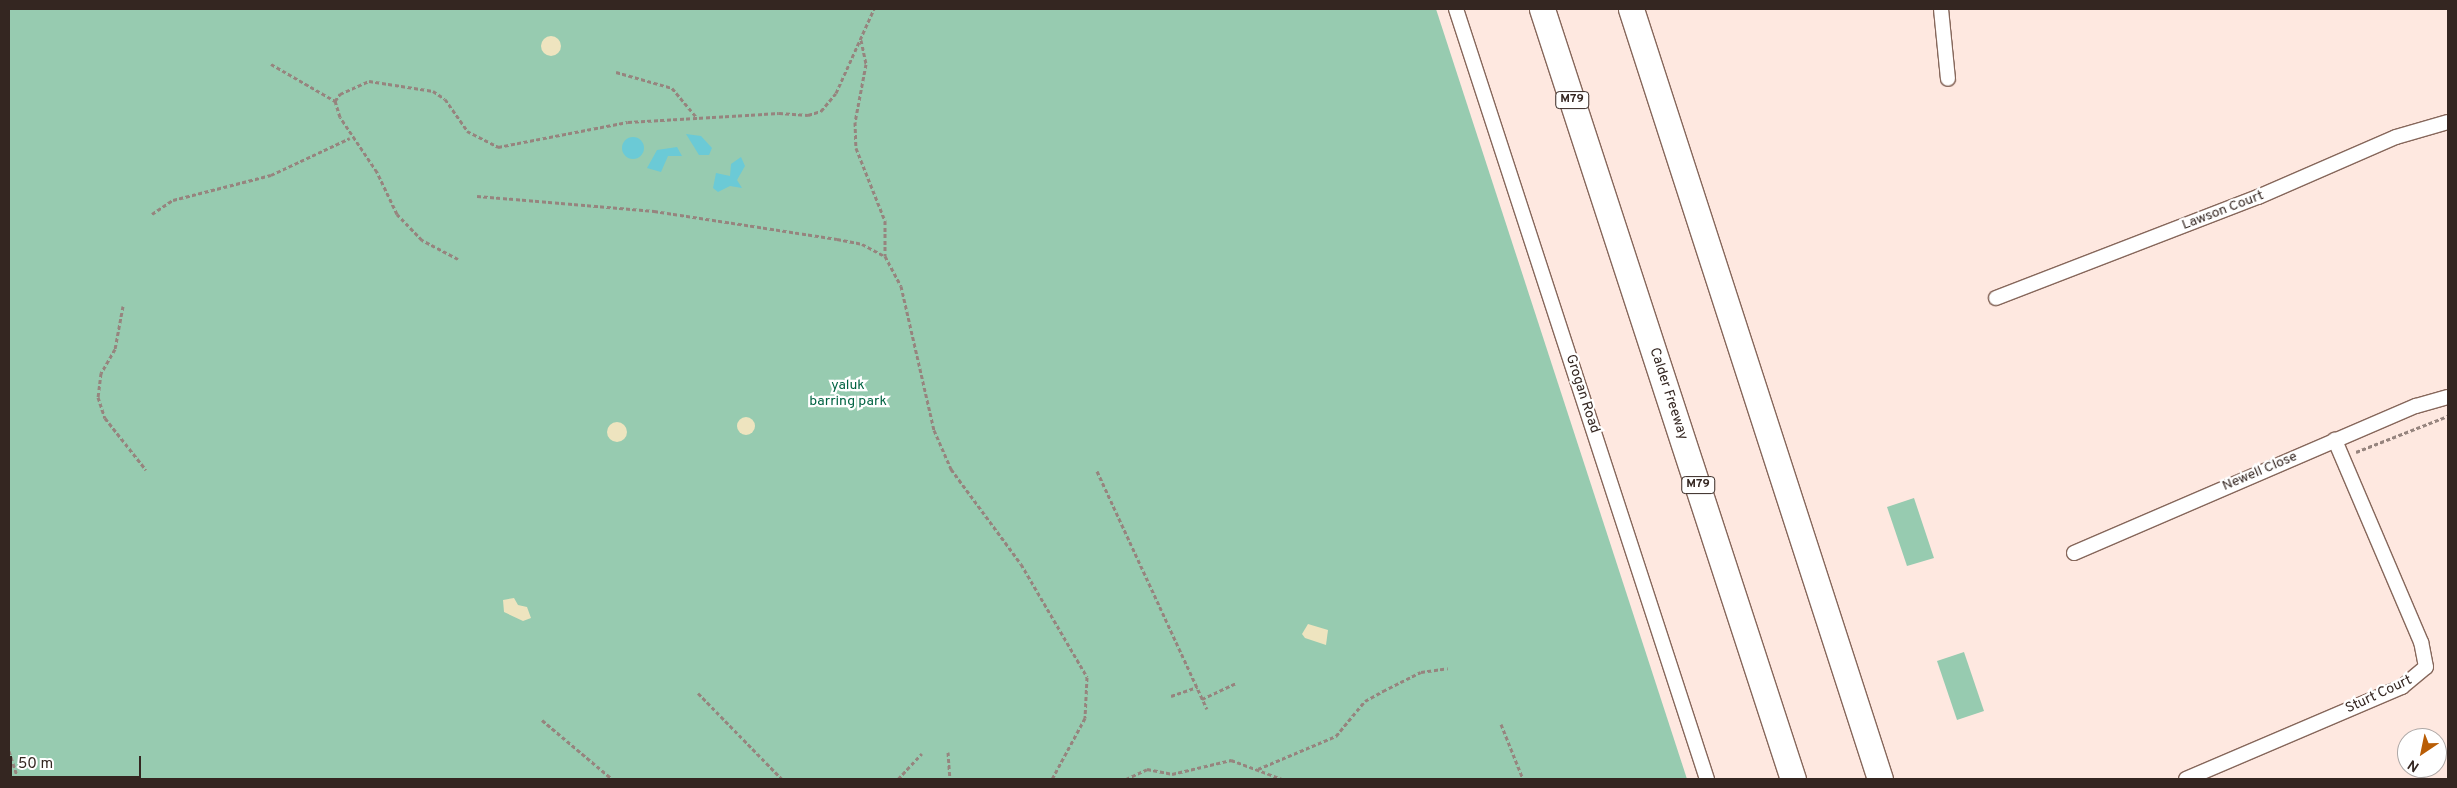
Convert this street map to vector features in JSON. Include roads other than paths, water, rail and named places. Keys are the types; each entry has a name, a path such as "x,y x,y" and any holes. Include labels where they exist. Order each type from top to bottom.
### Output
{"highway":[{"name":"Calder Freeway","path":"1542,9 1793,779"},
{"path":"1631,9 1880,779"},
{"path":"1602,191 1780,779"},
{"path":"1808,556 1897,779"}],"street":[{"name":"Grogan Road","path":"1456,9 1707,779"},
{"path":"1941,9 1948,79"},
{"name":"Lawson Court","path":"1996,298 2258,198 2396,137 2448,122"},
{"name":"Newell Close","path":"2074,553 2416,406 2448,397"},
{"name":"Sturt Court","path":"2186,779 2402,687 2426,667 2421,642 2335,440"}],"water":[{"path":"686,134 701,136 712,148 709,155 699,155"},
{"path":"633,137 641,140 644,148 641,156 633,159 625,156 622,148 625,140"},
{"path":"677,147 682,156 668,156 661,172 647,168 657,150"},
{"path":"741,157 745,166 737,180 742,188 730,186 718,192 713,188 716,173 730,176 731,164"}],"park label":[{"name":"yaluk barring park","path":"848,394"}]}
